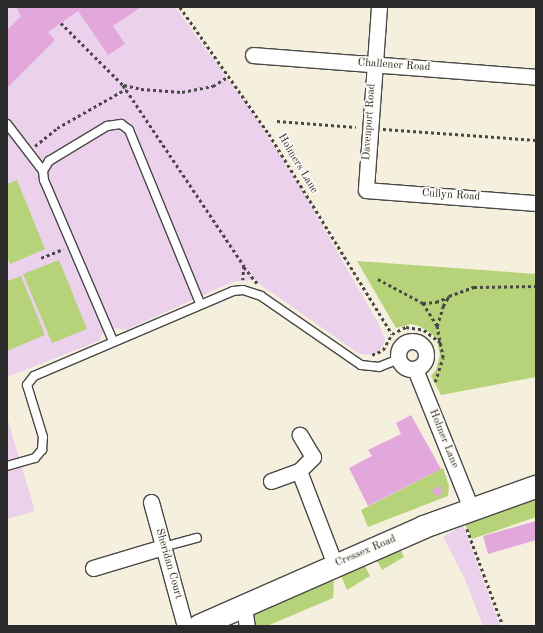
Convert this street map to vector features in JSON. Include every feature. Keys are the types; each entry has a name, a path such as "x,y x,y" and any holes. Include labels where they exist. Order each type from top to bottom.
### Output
{"street":[{"name":"Davenport Road","path":"366,190 379,7"},
{"name":"Challener Road","path":"253,55 536,77"},
{"name":"Cullyn Road","path":"366,190 536,203"},
{"path":"412,341 421,344 426,352 425,361 415,369 406,368 399,359 398,353 403,345 412,341"},
{"name":"Holmer Lane","path":"415,369 424,389 466,510"},
{"path":"270,481 299,472 313,457 300,435"},
{"path":"299,472 335,565"},
{"name":"Cressex Road","path":"199,626 245,617 335,565 466,510 536,487"},
{"name":"Sheridan Court","path":"150,502 185,626"},
{"path":"93,568 163,547"}],"lane":[{"path":"7,124 43,171 113,341"},
{"path":"43,171 48,160 107,126 121,124 130,130 200,303"},
{"path":"7,466 35,458 42,450 42,437 27,385 34,376 200,303 243,290 261,296 361,365 379,366 399,359"},
{"path":"163,547 197,538"}],"path":[{"name":"Holmers Lane","path":"180,7 269,134 392,334"},
{"path":"61,23 123,85 244,266 243,290"},
{"path":"123,85 142,89 182,92 213,86 228,76"},
{"path":"277,121 536,140"},
{"path":"41,258 64,249"},
{"path":"378,279 423,303 437,326 443,358 434,384 424,389"},
{"path":"423,303 436,302 474,287 536,286"},
{"path":"437,326 443,306 449,296"},
{"path":"373,354 383,350 392,334 400,329 418,328 441,343"},
{"path":"466,510 503,626"}],"shaded area":[{"path":"7,7 175,7 250,109 295,178 377,321 385,338 383,346 376,353 366,355 358,353 254,280 232,282 126,330 116,328 103,333 99,341 7,377"},
{"path":"7,417 35,511 7,519"},
{"path":"463,525 500,626 483,626 465,579 443,537"}],"green space":[{"path":"17,180 45,249 10,264 7,256 7,184"},
{"path":"59,260 87,329 52,343 23,274"},
{"path":"357,261 536,274 536,377 441,395 431,376 436,370 440,355 437,340 432,334 419,326 411,324 396,328"},
{"path":"21,276 45,335 7,351 7,281"},
{"path":"443,468 449,486 448,496 368,527 361,510"},
{"path":"536,497 536,517 472,539 465,524"},
{"path":"399,546 404,557 382,570 373,554"},
{"path":"362,560 370,576 347,590 339,571"},
{"path":"329,575 334,582 333,598 267,626 251,626 253,613"}],"building":[{"path":"16,7 141,7 113,26 125,44 108,55 78,11 48,32 55,40 7,88 7,30 21,16"},
{"path":"411,415 441,469 368,506 349,468 372,456 368,450 401,434 396,423"},
{"path":"438,486 443,491 438,497 432,491"},
{"path":"536,521 536,540 488,554 483,536"}]}
